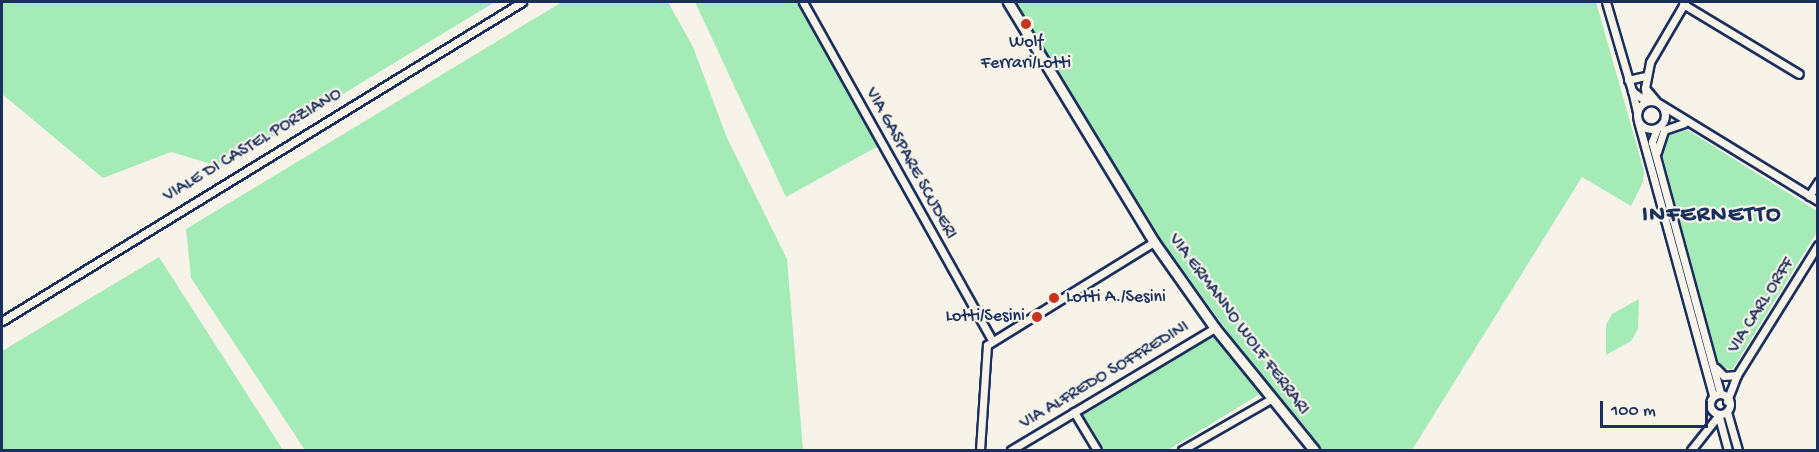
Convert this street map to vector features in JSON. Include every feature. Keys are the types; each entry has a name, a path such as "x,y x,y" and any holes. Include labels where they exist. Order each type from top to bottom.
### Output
{"street":[{"name":"VIALE DI CASTEL PORZIANO","path":"2,321 522,2"},
{"name":"VIA GASPARE SCUDERI","path":"803,2 992,340"},
{"name":"VIA ERMANNO WOLF FERRARI","path":"1008,2 1154,242 1215,328 1314,450"},
{"path":"1606,2 1728,450"},
{"path":"1637,112 1646,101 1646,76 1684,3 1799,74"},
{"path":"1628,80 1646,76"},
{"path":"1645,88 1665,112 1652,142 1721,392 1727,401"},
{"path":"1632,91 1646,101 1658,103 1818,201"},
{"path":"1638,121 1648,129 1684,123 1700,128"},
{"path":"1658,160 1657,148 1664,130 1684,123"},
{"path":"1809,196 1818,182"},
{"path":"980,450 985,352 992,340 1154,242"},
{"name":"VIA CARL ORFF","path":"1737,450 1727,412 1727,401 1732,384 1818,245"},
{"name":"VIA ALFREDO SOFFREDINI","path":"1011,450 1215,328"},
{"path":"1714,366 1724,376 1737,375"},
{"name":"VIA CARL ORFF","path":"1713,396 1732,384"},
{"path":"1182,450 1271,399"},
{"path":"1074,412 1097,450"},
{"path":"1691,450 1717,414 1727,412"}],"green space":[{"path":"2,2 495,2 222,167 171,152 103,178 2,94"},
{"path":"562,2 668,2 693,47 727,138 787,259 803,450 305,450 191,278 186,229"},
{"path":"695,2 803,2 882,144 786,197"},
{"path":"1015,2 1596,2 1644,171 1643,182 1631,206 1582,177 1412,450 1322,450 1253,366 1162,242"},
{"path":"1677,129 1689,131 1817,211 1817,232 1732,370 1719,366 1662,155 1665,137"},
{"path":"159,257 283,450 2,450 2,351"},
{"path":"1639,299 1638,329 1631,341 1606,355 1606,325 1612,314"},
{"path":"1214,335 1260,394 1168,450 1105,450 1083,415"}],"place":[{"name":"Wolf Ferrari/Lotti","path":"1026,24"},
{"name":"Lotti A./Sesini","path":"1054,298"},
{"name":"Lotti/Sesini","path":"1037,317"}],"district":[{"name":"INFERNETTO","path":"1712,216"}]}
